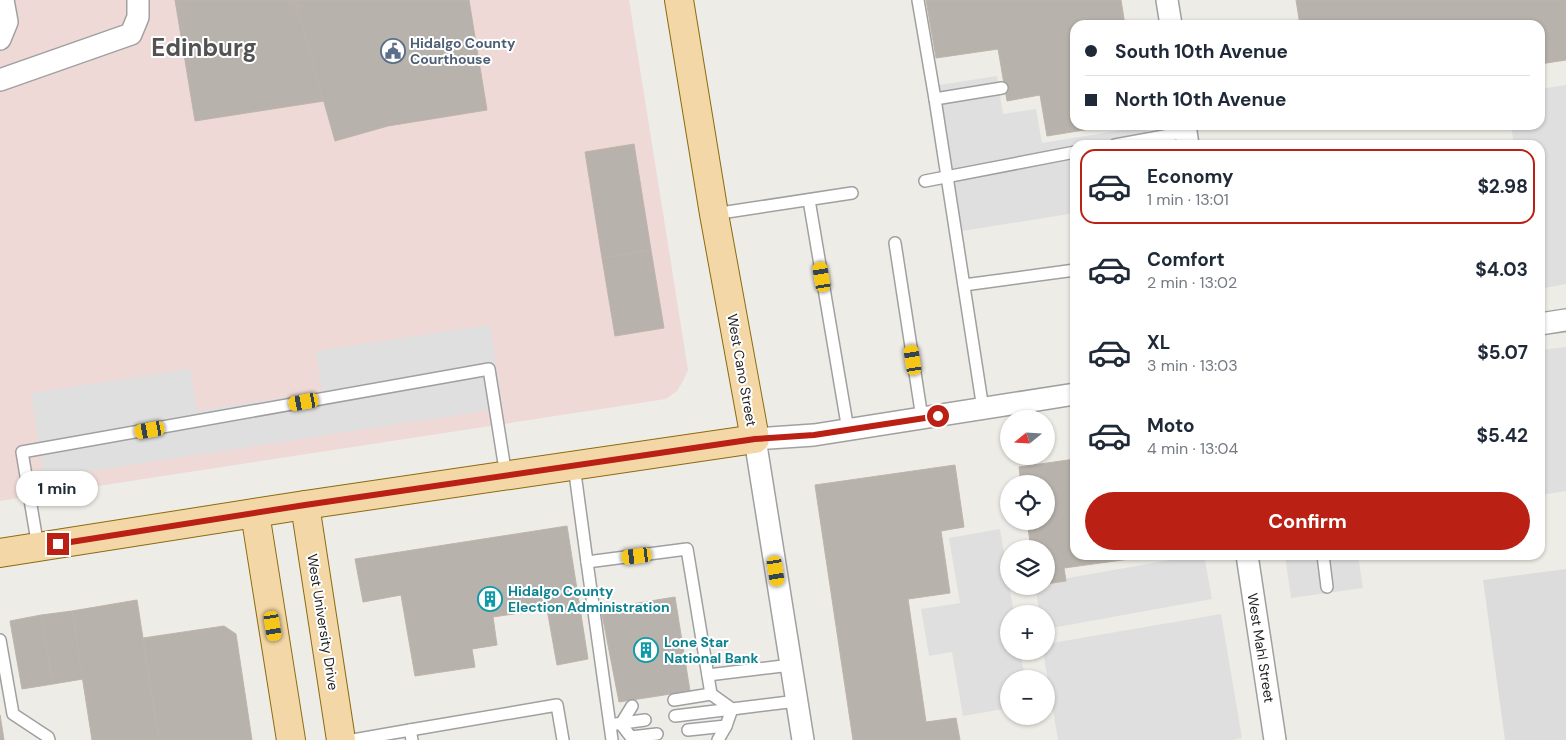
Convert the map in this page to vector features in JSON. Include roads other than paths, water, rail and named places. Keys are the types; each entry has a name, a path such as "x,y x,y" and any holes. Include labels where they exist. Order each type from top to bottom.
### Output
{"main road":[{"name":"West Cano Street","path":"679,0 714,214 755,439"},
{"path":"0,553 305,505 755,439"},
{"name":"West University Drive","path":"305,505 341,740"},
{"path":"255,513 291,740"}],"street":[{"path":"0,39 7,22 3,0"},
{"path":"0,80 131,34 138,17 138,0"},
{"path":"1167,0 1170,20"},
{"path":"1545,323 1566,320"},
{"path":"755,439 814,435 1070,395"},
{"name":"West Cano Street","path":"755,439 803,740"},
{"name":"West Mahl Street","path":"1248,560 1275,740"}],"lane":[{"path":"918,0 983,408"},
{"path":"935,99 1002,88"},
{"path":"1147,140 1186,134"},
{"path":"925,181 1070,153"},
{"path":"714,214 852,193"},
{"path":"809,200 848,430"},
{"path":"895,243 922,418"},
{"path":"964,285 1070,271"},
{"path":"38,547 22,452 488,369 506,476"},
{"path":"574,466 587,562 615,725 612,740"},
{"path":"587,562 687,549 711,694"},
{"path":"1324,560 1327,587"},
{"path":"0,640 13,714 48,737 49,740"},
{"path":"708,675 791,665"},
{"path":"674,700 711,694 732,709"},
{"path":"676,716 796,701"},
{"path":"353,740 411,735 557,705 563,740"},
{"path":"615,725 632,706"},
{"path":"718,740 726,726 732,709"},
{"path":"615,725 644,720"},
{"path":"615,725 632,738 657,734"},
{"path":"688,730 726,726"}],"place":[{"name":"Hidalgo County Courthouse","path":"393,51"},
{"name":"Hidalgo County Election Administration","path":"490,599"},
{"name":"Lone Star National Bank","path":"646,650"}],"district":[{"name":"Edinburg","path":"204,48"}]}
